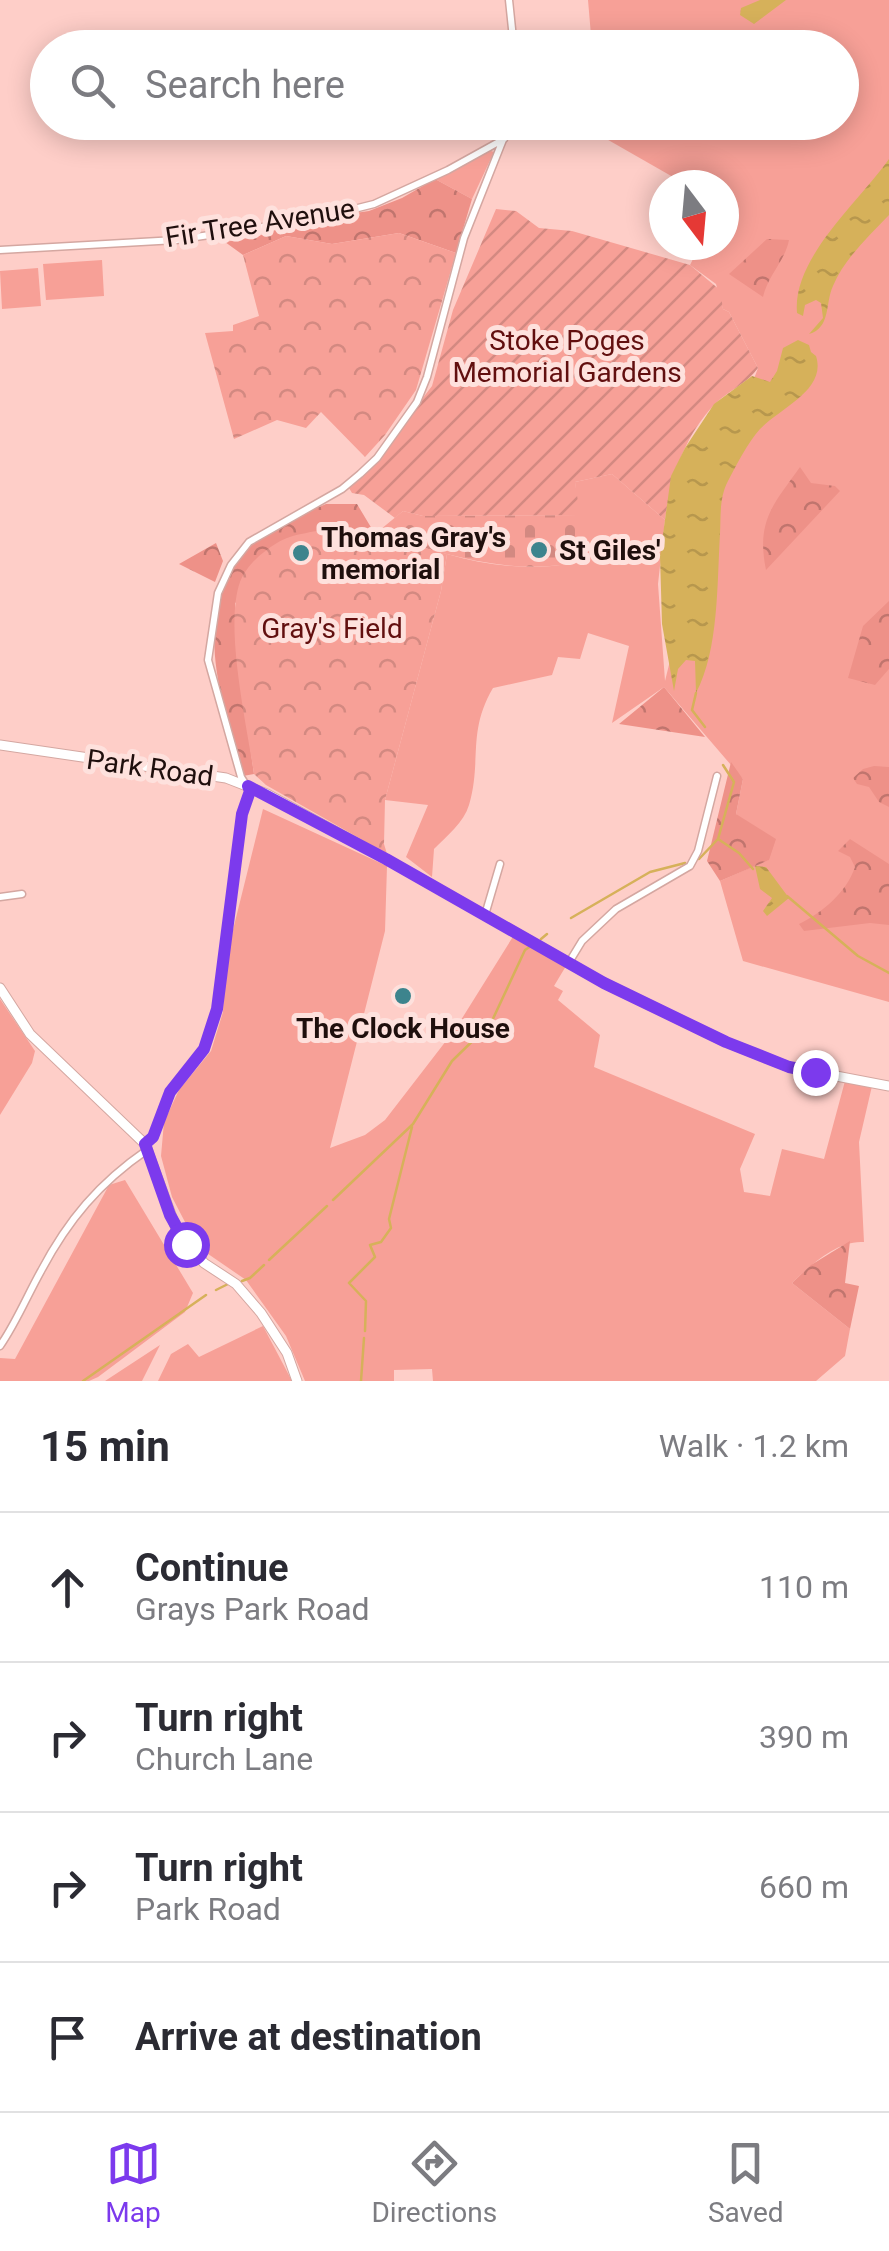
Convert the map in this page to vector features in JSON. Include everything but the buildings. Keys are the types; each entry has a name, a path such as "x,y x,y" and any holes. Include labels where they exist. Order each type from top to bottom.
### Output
{"main road":[{"name":"Park Road","path":"0,745 226,778 248,786 568,964 756,1054 789,1067 889,1086"},
{"path":"0,988 30,1034 146,1147 177,1231 204,1263 236,1284 261,1313 287,1352 297,1381"}],"street":[{"path":"508,0 512,30"},
{"name":"Fir Tree Avenue","path":"0,250 176,240 310,220 374,204 501,140"},
{"path":"0,1346 63,1232 84,1202 146,1147 170,1092 211,1034 242,814 250,791 241,778 208,660 218,593 230,565 249,542 342,489 360,474 417,402 464,238 504,140"},
{"path":"568,964 582,940 616,909 690,866 698,851 717,776"},
{"path":"485,915 500,864"},
{"path":"0,897 22,894"}],"green space":[{"path":"588,0 889,0 889,1002 743,961 720,881 768,860 736,814 743,779 664,687 612,723 629,646 588,633 580,659 558,657 552,675 493,688 477,733 469,805 459,823 434,849 432,877 406,857 428,805 385,800 441,591 447,554 510,566 573,563 580,544 575,482 612,474 665,520 658,584 665,681 712,491 758,368 729,312 723,309 716,284 690,265 692,260 739,260 739,170 661,170 608,140 859,140 859,30 591,30"},
{"path":"488,150 494,152 472,199 435,179"},
{"path":"435,179 472,199 456,253 399,233 332,244 286,236 243,255 225,242 259,236 287,223 369,211"},
{"name":"Stoke Poges Memorial Gardens","path":"496,209 516,211 539,228 572,231 649,253 649,260 690,265 720,290 723,309 729,312 758,368 715,404 695,430 675,473 665,520 612,474 575,482 580,515 423,516 403,511 395,518 349,488 371,466 432,386 453,310"},
{"path":"399,233 456,253 416,390 385,435 365,457 321,412 306,428 277,420 234,439 205,333 233,331 233,325 259,316 243,255 286,236 332,244"},
{"path":"767,239 789,240 763,297 729,274"},
{"path":"102,260 104,296 46,300 43,264"},
{"path":"38,268 41,306 2,309 0,271"},
{"path":"800,467 811,483 835,486 840,491 766,570 765,526 775,503"},
{"path":"326,504 357,504 375,534 364,534 235,603 236,647 254,774 243,776 225,713 214,648 223,587 239,559 264,534"},
{"path":"403,511 423,516 580,515 580,544 574,563 523,566 449,555 375,534"},
{"name":"Gray's Field","path":"336,527 447,554 441,591 385,800 387,854 266,785 254,774 242,704 234,624 243,576 260,555 283,540"},
{"path":"216,543 223,561 215,582 179,564"},
{"path":"889,601 889,669 875,685 848,678 863,626"},
{"path":"664,687 705,737 619,724"},
{"path":"731,762 743,779 736,814 776,839 769,860 720,881 707,861"},
{"path":"874,766 889,767 889,807 879,802 869,787 857,784 853,778"},
{"path":"263,809 387,866 385,931 330,1148 365,1135 385,1120 456,1028 514,935 566,966 554,986 563,991 558,1000 600,1035 594,1067 755,1134 740,1169 744,1192 770,1196 782,1149 824,1159 845,1081 872,1086 859,1142 864,1242 834,1249 792,1283 850,1329 845,1356 816,1381 433,1381 432,1369 394,1370 394,1381 305,1381 286,1336 246,1280 198,1247 172,1197 161,1156 164,1122 179,1090 211,1051 223,1012 225,962"},
{"path":"850,839 889,864 889,925 870,923 804,931 799,924 833,901 851,876 855,867 850,857 838,851"},
{"path":"0,999 35,1051 32,1063 0,1115"},
{"path":"125,1180 193,1293 185,1312 89,1381 0,1381 0,1358 15,1359 109,1185"},
{"path":"850,1241 845,1283 859,1286 850,1329 792,1283 811,1265"},
{"path":"263,1326 292,1381 158,1381 171,1354 188,1344 199,1357"},
{"path":"160,1345 142,1381 105,1381"}],"water":[{"path":"760,0 786,0 754,24 740,15 741,8"},
{"path":"889,159 889,215 844,266 824,321 809,334 823,318 821,303 816,300 805,305 803,316 797,313 798,292 805,272 830,232"},
{"path":"798,340 809,345 816,356 815,379 800,397 760,429 728,481 721,508 716,616 709,657 696,693 695,661 686,660 678,669 674,691 662,624 660,556 671,476 714,404 752,376 770,382 783,348"},
{"path":"755,866 766,867 789,898 767,916 763,911 772,898 760,889"}],"waterway":[{"path":"696,693 692,710 705,727"},
{"path":"699,859 718,839 734,782 723,765"},
{"path":"718,839 739,853 753,869"},
{"path":"571,918 650,872 685,863"},
{"path":"787,896 858,956 889,973"},
{"path":"541,939 547,934"},
{"path":"333,1200 413,1124 452,1061 491,1023 525,950 531,946"},
{"path":"365,1331 366,1301 349,1283 375,1257 370,1245 381,1242 391,1228 389,1219 412,1127"},
{"path":"269,1260 327,1206"},
{"path":"242,1281 264,1265"},
{"path":"216,1290 228,1284"},
{"path":"83,1381 206,1295"},
{"path":"361,1381 364,1338"}],"place":[{"name":"St Giles'","path":"539,550"},
{"name":"Thomas Gray's memorial","path":"301,553"},
{"name":"The Clock House","path":"403,996"}],"route":[{"path":"186,1244 170,1215 145,1144 153,1137 170,1092 211,1034 248,786 604,983 726,1042 789,1067 815,1072"}]}
